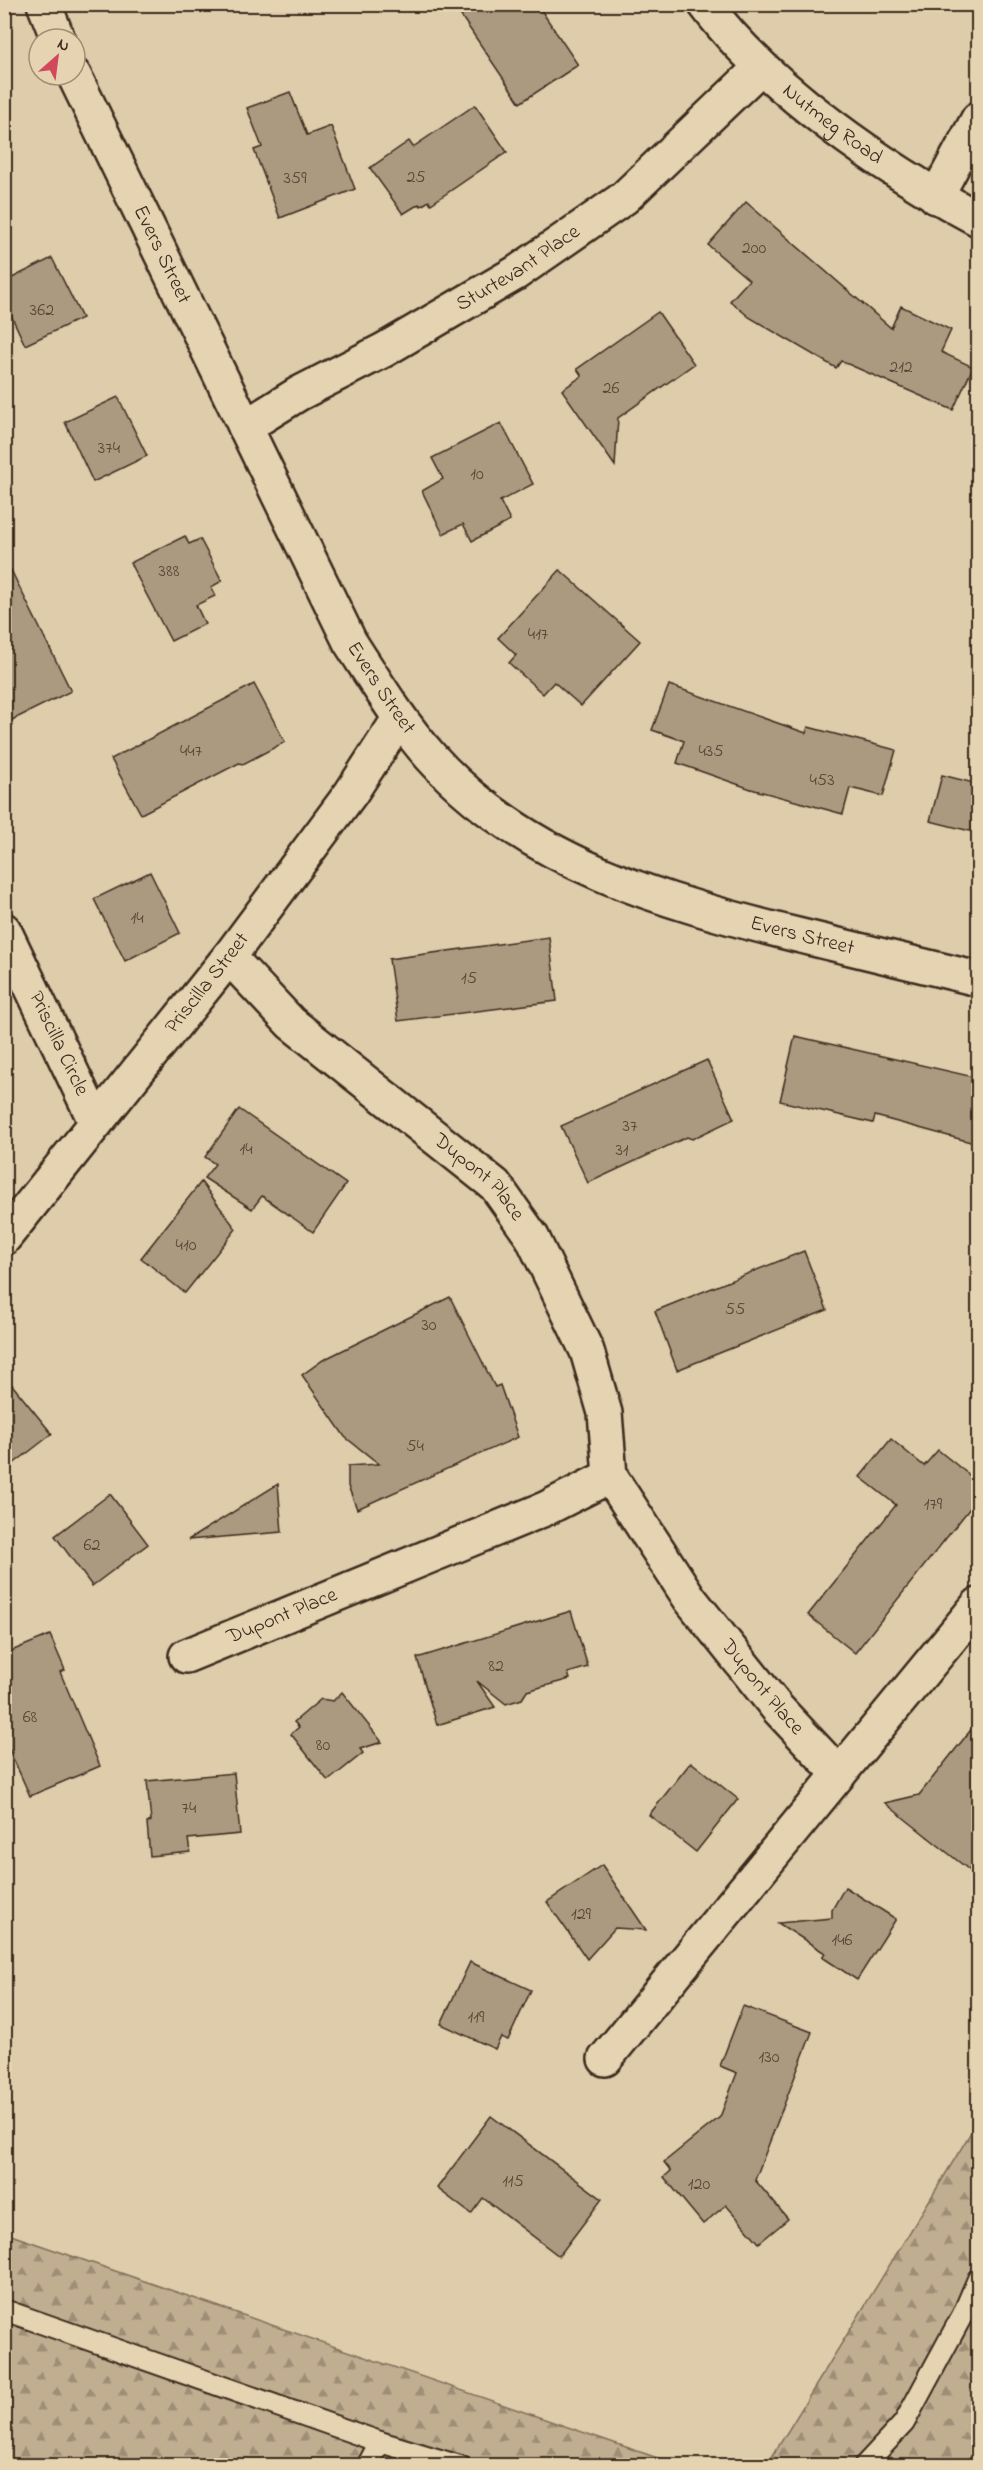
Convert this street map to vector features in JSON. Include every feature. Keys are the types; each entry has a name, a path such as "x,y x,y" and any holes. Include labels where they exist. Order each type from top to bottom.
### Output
{"street":[{"path":"44,4 53,27"},
{"name":"Nutmeg Road","path":"705,4 760,68 853,140 936,197 978,219"},
{"name":"Sturtevant Place","path":"245,427 298,394 384,350 516,273 624,198 760,68"},
{"name":"Evers Street","path":"80,87 350,642 399,719 433,759 485,808 554,853 618,882 685,907 978,979"},
{"path":"936,197 978,119"},
{"name":"Priscilla Street","path":"4,1238 229,957 351,793 399,719"},
{"name":"Priscilla Circle","path":"4,930 96,1123"},
{"name":"Dupont Place","path":"229,957 291,1023 495,1185 532,1237 587,1351 605,1413 609,1476 690,1599 778,1709 839,1774"},
{"name":"Dupont Place","path":"186,1656 547,1508 609,1476"},
{"path":"605,2059 978,1605"}],"lane":[{"path":"864,2466 904,2422 963,2314 978,2279"},
{"path":"4,2310 380,2442 460,2466"},
{"path":"367,2466 380,2442"}],"green space":[{"path":"978,2121 978,2465 767,2465"},
{"path":"5,2233 678,2465 5,2465"}],"building":[{"path":"453,4 537,4 578,65 520,103"},
{"path":"290,92 307,135 331,126 355,189 280,218 254,150 262,147 247,108"},
{"path":"475,105 507,152 431,204 429,201 421,206 419,204 403,214 370,168 409,141 413,147"},
{"path":"746,202 891,328 901,306 951,330 941,352 973,367 953,410 841,361 836,368 749,317 730,301 749,280 708,245"},
{"path":"52,258 82,318 25,345 4,300 4,282"},
{"path":"658,312 694,364 618,418 615,466 562,390 582,376 577,369"},
{"path":"118,397 147,456 93,482 65,422"},
{"path":"501,423 533,484 500,501 510,521 472,541 463,524 443,534 422,491 443,479 432,458"},
{"path":"185,536 189,544 200,539 222,581 211,587 215,596 196,605 205,624 171,641 130,563"},
{"path":"4,556 71,691 4,724"},
{"path":"560,570 640,641 581,706 554,682 543,694 509,663 516,655 498,638"},
{"path":"254,684 285,742 141,814 111,759"},
{"path":"669,685 806,733 808,727 896,750 883,796 850,788 843,814 751,789 677,763 684,741 652,730"},
{"path":"942,775 978,784 978,833 930,821"},
{"path":"150,872 180,933 125,961 94,899"},
{"path":"549,937 557,1001 398,1021 389,959"},
{"path":"795,1036 978,1078 978,1144 875,1116 873,1123 780,1101"},
{"path":"707,1060 734,1119 692,1139 687,1137 588,1183 561,1126"},
{"path":"239,1109 346,1184 313,1232 262,1196 252,1209 204,1178 215,1164 205,1157"},
{"path":"201,1182 236,1229 185,1293 141,1258"},
{"path":"804,1251 827,1310 677,1370 655,1311"},
{"path":"450,1297 495,1387 500,1385 518,1437 357,1509 348,1486 348,1466 379,1464 345,1437 302,1375 323,1360"},
{"path":"4,1375 52,1434 4,1471"},
{"path":"891,1439 924,1466 938,1450 978,1482 978,1498 855,1653 808,1615 896,1505 860,1477"},
{"path":"278,1484 282,1532 188,1540"},
{"path":"110,1494 148,1544 92,1586 55,1536"},
{"path":"571,1611 588,1667 568,1673 570,1679 527,1691 522,1699 506,1704 477,1681 495,1707 437,1725 417,1658"},
{"path":"50,1635 65,1670 60,1672 100,1766 30,1796 4,1738 4,1654"},
{"path":"342,1692 382,1742 360,1749 363,1753 328,1781 291,1734 299,1727 294,1722 321,1699 333,1701"},
{"path":"978,1721 978,1877 885,1803 919,1795"},
{"path":"691,1762 738,1799 696,1852 649,1815"},
{"path":"234,1773 240,1834 188,1839 190,1852 150,1856 147,1823 151,1821 147,1781"},
{"path":"602,1865 646,1930 615,1928 587,1959 547,1902"},
{"path":"845,1887 896,1919 857,1980 822,1957 825,1953 778,1923 832,1918 832,1910"},
{"path":"470,1962 531,1990 508,2040 501,2037 495,2049 441,2024"},
{"path":"743,2006 812,2032 755,2180 788,2219 759,2243 726,2205 703,2224 664,2177 671,2171 664,2162 720,2117 737,2073 720,2066"},
{"path":"491,2116 602,2199 559,2256 483,2198 471,2214 437,2188"}]}
